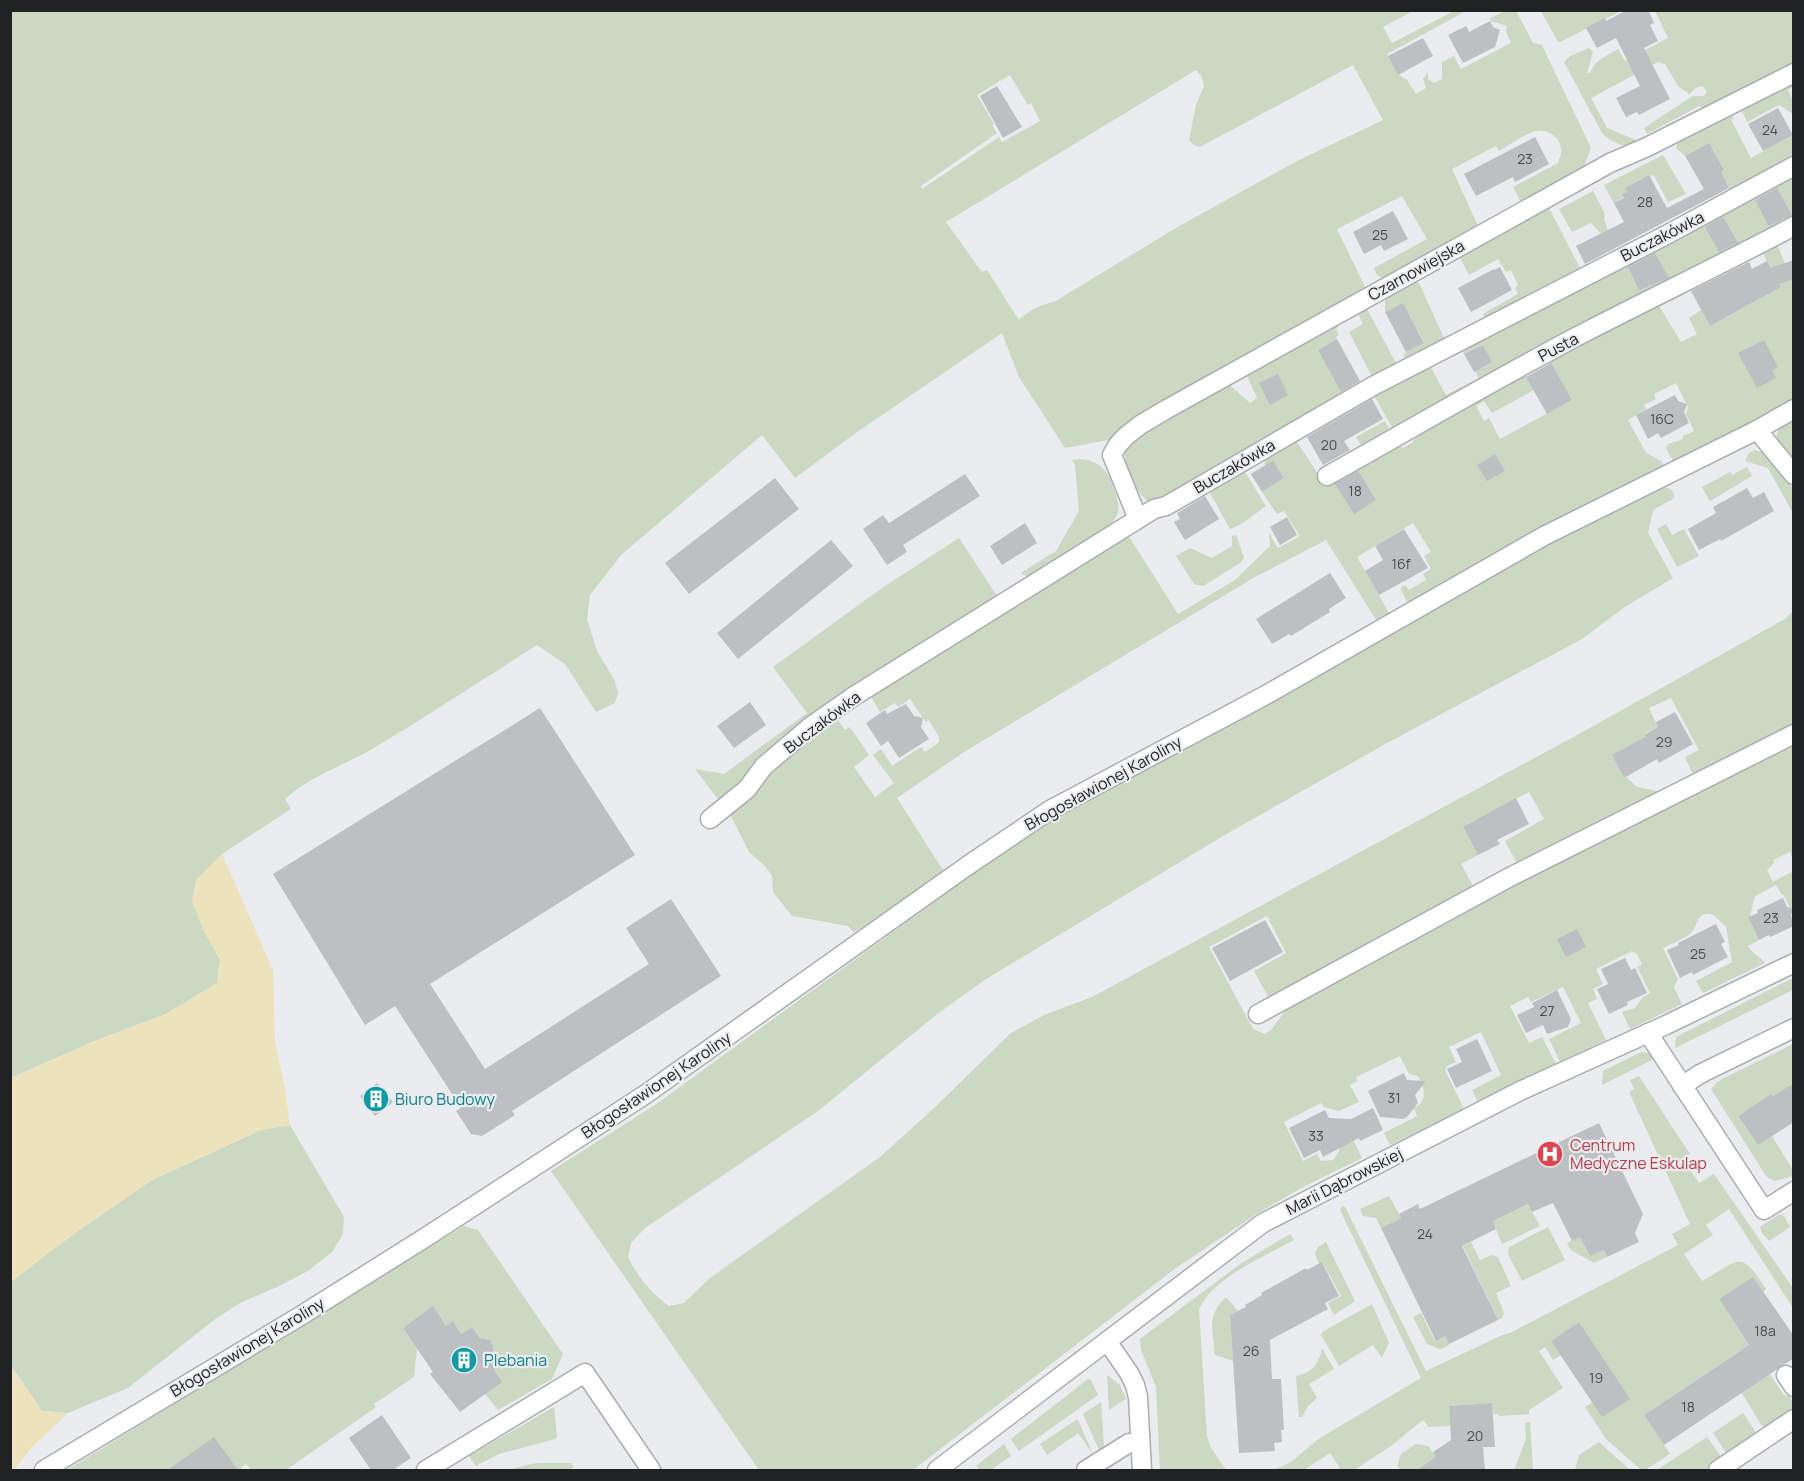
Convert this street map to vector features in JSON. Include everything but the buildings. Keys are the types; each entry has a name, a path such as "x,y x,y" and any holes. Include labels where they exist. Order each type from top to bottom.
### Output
{"street":[{"name":"Czarnowiejska","path":"1138,519 1112,455 1117,446 1140,425 1224,376 1610,163 1647,147 1794,73"},
{"name":"Buczakówka","path":"710,819 747,789 764,766 811,726 1154,509 1166,506 1373,386 1668,234 1794,166"},
{"name":"Pusta","path":"1327,476 1419,422 1574,338 1719,267 1794,226"},
{"name":"Błogosławionej Karoliny","path":"44,1470 384,1263 646,1095 967,866 1050,810 1264,696 1544,536 1757,430 1794,409"},
{"path":"1757,430 1794,475"},
{"path":"1258,1014 1508,878 1794,734"},
{"name":"Marii Dąbrowskiej","path":"937,1470 1263,1223 1520,1091 1794,963"},
{"path":"1682,1086 1700,1074 1794,1028"},
{"path":"1648,1033 1764,1210 1794,1191"},
{"path":"1107,1341 1135,1385 1138,1397 1142,1470"},
{"path":"426,1470 585,1373 651,1470"},
{"path":"1718,1470 1794,1419"},
{"path":"1086,1470 1129,1443 1140,1443"}],"green space":[{"path":"11,11 1413,11 1383,27 1392,43 1454,11 1466,11 1387,54 1398,74 1407,80 1416,94 1426,88 1423,79 1428,72 1428,79 1434,83 1442,79 1442,62 1454,56 1461,69 1511,43 1506,32 1507,26 1491,21 1490,18 1505,11 1516,11 1533,43 1542,45 1591,148 1583,169 1522,204 1513,187 1558,163 1561,154 1559,141 1556,138 1549,133 1537,131 1499,151 1496,146 1452,169 1479,228 1386,280 1377,275 1374,268 1427,239 1402,196 1337,229 1367,291 1113,439 1065,448 1019,377 1002,333 853,435 795,478 762,435 621,555 590,595 587,619 597,651 615,681 618,693 615,703 596,712 565,664 537,645 377,746 306,783 285,799 291,809 222,854 196,880 203,929 220,960 217,983 166,1014 97,1040 11,1078","holes":["1353,65 1383,120 1297,161 1181,225 1054,302 1035,308 1019,320 987,270 982,272 946,222 1196,70 1202,77 1204,86 1196,105 1189,140 1200,147","1010,75 1028,105 1031,103 1040,121 1002,142 999,137 922,189 921,186 997,133 977,95"]},
{"path":"1541,11 1621,11 1558,42"},
{"path":"1655,11 1793,11 1793,67 1708,111 1699,106 1647,134 1644,128 1693,96 1704,96 1707,92 1704,87 1699,87 1689,94 1678,86 1665,64 1658,62 1591,98 1607,128 1636,140 1630,145 1617,144 1602,133 1564,62 1570,56 1589,48 1593,52 1587,73 1590,73 1605,56 1618,49 1625,61 1668,38"},
{"path":"1793,81 1793,87 1788,90 1793,101 1793,114 1779,105 1747,122 1741,108"},
{"path":"1729,114 1734,118 1731,120 1751,158 1793,135 1794,137 1793,160 1732,194 1726,182 1704,188 1700,183 1724,170 1709,143 1685,156 1676,148 1679,139"},
{"path":"1663,155 1686,194 1668,202 1654,176 1649,175 1625,188 1627,192 1623,194 1624,197 1614,203 1604,185"},
{"path":"1793,172 1793,220 1363,448 1356,437 1385,421 1389,428 1392,427 1372,392 1429,364 1446,395 1479,378 1475,371 1491,362 1483,345 1464,354 1461,346"},
{"path":"1593,191 1605,214 1604,219 1609,233 1603,236 1591,223 1572,232 1559,209"},
{"path":"1548,206 1582,272 1476,323 1485,318 1483,314 1518,294 1515,288 1518,285 1511,270 1506,272 1498,259 1469,275 1459,256"},
{"path":"1775,246 1779,248 1791,279 1793,279 1793,402 1673,461 1666,448 1668,444 1683,439 1683,436 1694,431 1686,414 1688,407 1676,383 1654,394 1656,399 1644,405 1646,409 1628,420 1646,453 1661,461 1664,466 1543,529 1410,607 1400,588 1405,585 1409,590 1426,580 1423,574 1431,569 1424,556 1431,552 1413,523 1357,557 1392,618 1380,626 1326,540 1255,577 964,752 897,798 941,867 947,872 883,916 854,932 848,926 792,916 773,892 772,876 765,866 749,852 732,818 695,769 724,774 807,713 773,667 882,588 959,538 999,599 825,711 750,766 753,775 768,775 844,709 847,714 838,720 845,730 850,727 869,755 854,767 875,797 894,783 873,755 881,749 892,766 921,747 925,752 939,742 939,737 929,720 926,722 910,699 898,707 895,703 880,712 871,697 875,695 874,690 1128,535 1178,614 1235,580 1270,546 1269,533 1278,548 1300,536 1284,511 1277,514 1262,492 1284,478 1273,460 1265,465 1263,454 1293,436 1324,483 1393,442 1403,448 1412,443 1422,427 1523,372 1534,390 1492,413 1484,401 1476,406 1484,421 1489,418 1500,439 1572,400 1548,359 1658,304 1681,342 1697,334 1689,318 1701,310 1710,326 1781,287 1761,250"},
{"path":"1412,281 1419,283 1445,340 1407,363 1403,354 1424,342 1403,303 1385,312 1385,298"},
{"path":"1365,309 1398,367 1372,377 1349,332 1363,324 1358,313"},
{"path":"1335,322 1339,335 1337,339 1318,350 1344,397 1154,505 1142,495 1136,488 1126,464 1125,448 1147,428 1224,383 1250,403 1257,398 1248,378 1249,373"},
{"path":"1793,417 1793,467 1779,446 1777,435 1784,423"},
{"path":"1755,450 1764,453 1793,488 1793,513 1768,468 1745,461 1749,453"},
{"path":"1072,460 1094,462 1106,471 1116,496 1118,512 1106,529 1094,539 1032,580 1021,573 1056,551 1079,511 1075,465"},
{"path":"1747,467 1752,476 1710,501 1702,487 1730,472 1732,475"},
{"path":"1245,472 1266,506 1230,529 1210,493"},
{"path":"1662,486 1671,489 1674,494 1673,499 1653,510 1648,533 1673,578 1625,607 1582,639 1387,743 1223,836 986,979 936,1015 818,1111 645,1228 631,1243 628,1257 646,1284 662,1301 669,1306 684,1303 710,1278 880,1157 1011,1033 1044,1015 1092,997 1579,734 1785,619 1793,611 1793,724 1693,775 1685,757 1699,750 1671,698 1649,708 1658,727 1612,755 1624,778 1626,777 1637,787 1661,792 1518,865 1505,841 1544,819 1529,792 1463,827 1478,855 1461,864 1474,888 1269,998 1254,971 1286,953 1267,916 1209,947 1253,1029 1265,1034 1272,1029 1285,1011 1305,994 1793,738 1793,859 1790,852 1773,860 1774,863 1767,870 1773,882 1793,871 1793,914 1784,895 1776,885 1755,896 1748,917 1759,940 1748,946 1765,963 1703,993 1696,981 1732,962 1726,927 1714,915 1703,915 1690,934 1663,948 1678,979 1674,987 1682,1004 1630,1029 1622,1012 1635,1008 1643,997 1650,993 1637,967 1642,964 1637,954 1632,951 1596,969 1603,984 1593,989 1597,999 1588,1003 1606,1040 1560,1062 1549,1039 1581,1023 1563,987 1531,1002 1528,997 1510,1006 1529,1043 1542,1037 1556,1064 1478,1102 1472,1090 1501,1075 1481,1032 1449,1047 1456,1062 1447,1066 1445,1070 1464,1109 1390,1145 1384,1133 1417,1116 1414,1108 1422,1102 1424,1094 1418,1076 1409,1074 1400,1056 1356,1077 1357,1081 1350,1085 1359,1102 1339,1111 1324,1107 1321,1103 1284,1122 1303,1161 1317,1154 1321,1161 1333,1160 1339,1151 1345,1123 1362,1158 1303,1187 1258,1213 1176,1268 913,1470 759,1470 551,1171 655,1105 1058,812 1590,517"},
{"path":"1666,524 1672,535 1684,529 1699,556 1677,567 1657,529"},
{"path":"1236,535 1244,558 1240,563 1203,586 1194,584 1176,556 1190,548 1212,558 1232,546 1232,536"},
{"path":"1793,978 1793,990 1675,1048 1676,1037"},
{"path":"1793,1044 1793,1083 1774,1098 1771,1094 1738,1116 1758,1145 1772,1136 1793,1170 1793,1176 1775,1181 1767,1177 1711,1089 1724,1078"},
{"path":"1641,1052 1649,1053 1656,1058 1602,1085 1603,1071"},
{"path":"1639,1076 1690,1154 1683,1159 1699,1183 1714,1174 1793,1288 1793,1308 1729,1209 1706,1225 1713,1235 1684,1254 1702,1281 1738,1262 1750,1267 1766,1289 1763,1292 1753,1277 1719,1299 1750,1347 1738,1352 1644,1415 1670,1454 1645,1470 1641,1470 1606,1439 1585,1407 1592,1402 1629,1399 1579,1322 1551,1341 1561,1355 1553,1360 1545,1347 1539,1351 1563,1388 1529,1410 1529,1414 1499,1416 1499,1414 1493,1414 1492,1403 1449,1406 1450,1426 1429,1427 1423,1420 1391,1446 1354,1470 1337,1470 1340,1468 1330,1453 1304,1470 1267,1470 1278,1468 1289,1462 1320,1438 1421,1378 1341,1212 1340,1209 1343,1206 1426,1371 1512,1332 1678,1245 1672,1234 1690,1224 1629,1092 1634,1089 1630,1080"},
{"path":"290,1125 344,1217 343,1234 332,1252 308,1271 240,1303 214,1320 128,1388 68,1413 42,1411 11,1366 10,1282 75,1233 152,1180 261,1130"},
{"path":"1389,1196 1401,1218 1381,1228 1376,1218 1363,1216 1360,1209"},
{"path":"1528,1204 1540,1226 1502,1244 1493,1221"},
{"path":"1780,1214 1784,1216 1790,1227 1769,1241 1760,1227"},
{"path":"464,1226 478,1230 563,1354 552,1379 498,1410 485,1394 494,1370 499,1366 490,1353 491,1342 488,1339 481,1339 472,1327 461,1334 453,1321 446,1326 433,1307 403,1328 417,1349 414,1377 374,1404 376,1407 286,1470 252,1470 246,1464 238,1470 213,1438 167,1470 67,1470"},
{"path":"1548,1227 1565,1260 1522,1281 1508,1254 1509,1247"},
{"path":"1290,1234 1294,1240 1228,1277 1206,1298 1199,1309 1207,1436 1211,1448 1226,1470 1160,1470 1156,1387 1141,1350 1140,1339 1240,1264"},
{"path":"1580,1237 1590,1256 1604,1250 1607,1257 1594,1263 1571,1250 1567,1243"},
{"path":"1326,1242 1355,1301 1334,1315 1328,1303 1341,1296 1323,1263 1319,1264 1315,1254 1318,1247"},
{"path":"1471,1242 1480,1260 1492,1255 1498,1257 1511,1286 1496,1293 1504,1313 1498,1320 1463,1246"},
{"path":"1226,1297 1238,1311 1230,1315 1233,1361 1215,1355 1213,1338 1213,1317"},
{"path":"1372,1304 1389,1343 1382,1358 1373,1345 1339,1366 1321,1335 1322,1332"},
{"path":"1421,1313 1435,1341 1445,1336 1448,1346 1440,1349 1427,1344 1413,1317"},
{"path":"1322,1348 1334,1369 1309,1384 1317,1398 1308,1406 1302,1417 1299,1417 1296,1376 1314,1367"},
{"path":"1769,1373 1784,1395 1790,1397 1793,1404 1791,1411 1764,1429 1741,1392"},
{"path":"1107,1375 1120,1385 1126,1399 1109,1410"},
{"path":"1088,1379 1091,1380 1098,1395 1019,1451 1011,1439"},
{"path":"1101,1402 1104,1446 1099,1450 1083,1414"},
{"path":"554,1407 557,1437 555,1439 499,1454 476,1466 469,1456"},
{"path":"1743,1413 1757,1434 1727,1454 1713,1433"},
{"path":"1076,1420 1093,1454 1078,1433 1047,1455 1040,1444"},
{"path":"1530,1422 1533,1470 1514,1470 1526,1439 1525,1423"},
{"path":"1707,1437 1722,1458 1704,1470 1657,1470"},
{"path":"1599,1442 1630,1470 1575,1470 1579,1455"},
{"path":"1004,1444 1011,1456 991,1470 980,1470 976,1466"},
{"path":"1416,1444 1428,1446 1436,1457 1416,1470 1401,1470 1397,1466 1401,1454"},
{"path":"537,1463 571,1463 574,1467 569,1470 506,1470"}],"sand":[{"path":"222,854 273,970 275,1042 290,1125 261,1130 152,1180 75,1233 11,1282 11,1078 97,1040 166,1014 217,983 220,960 203,929 192,902 196,880"},
{"path":"10,1366 42,1411 68,1413 32,1447 14,1470 10,1470"}],"place":[{"name":"Biuro Budowy","path":"376,1099"},
{"name":"Centrum Medyczne Eskulap","path":"1550,1154"},
{"name":"Plebania","path":"464,1360"}]}
